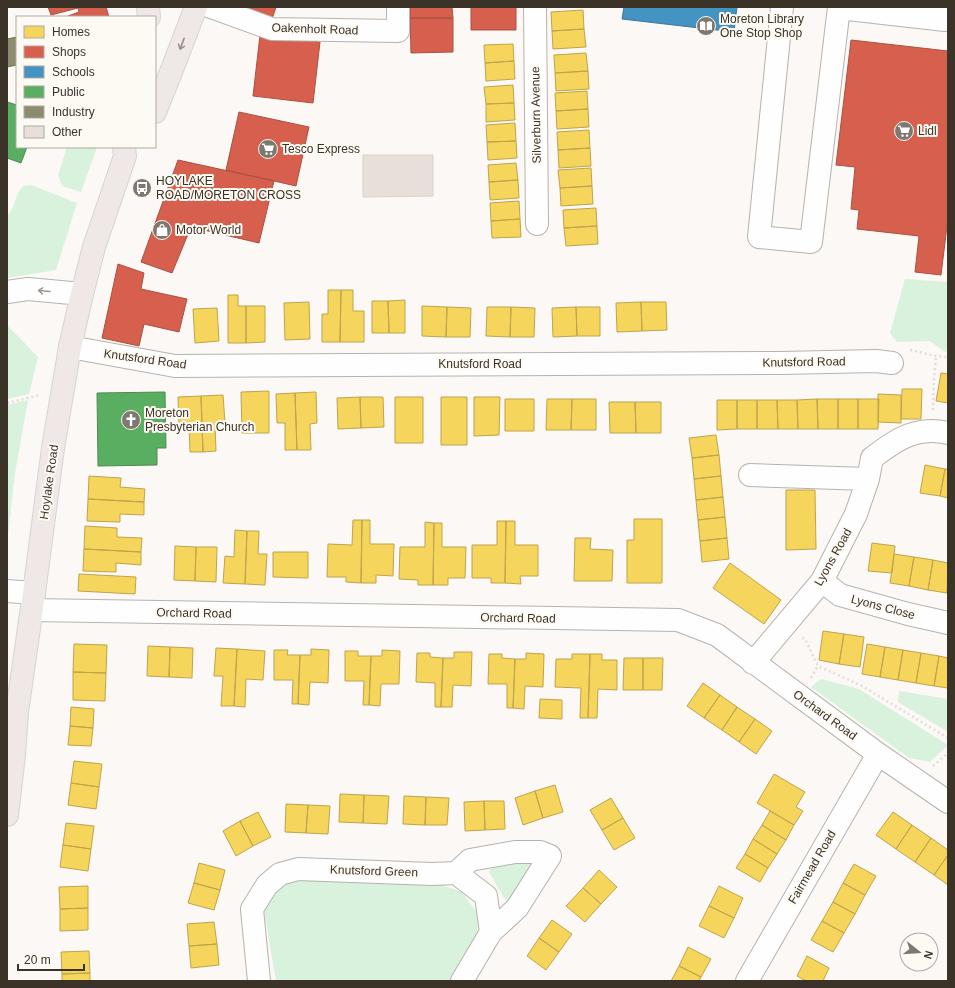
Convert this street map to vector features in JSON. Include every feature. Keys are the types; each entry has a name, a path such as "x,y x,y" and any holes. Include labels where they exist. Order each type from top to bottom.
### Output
{"main road":[{"path":"156,110 174,67 196,7"},
{"name":"Hoylake Road","path":"7,816 12,712 33,602 53,448 70,347 94,247 127,150"}],"street":[{"name":"Oakenholt Road","path":"210,7 272,29 398,31 398,7"},
{"name":"Silverburn Avenue","path":"534,7 537,224"},
{"path":"782,7 759,237 811,242 839,8 945,20 946,7"},
{"path":"7,292 28,289 82,294"},
{"name":"Knutsford Road","path":"70,347 175,366 772,363 876,361 892,363"},
{"name":"Lyons Road","path":"753,663 822,581 856,514 868,479 872,458 896,441 912,434 940,432"},
{"path":"750,476 868,479"},
{"name":"Lyons Close","path":"822,581 840,595 908,614 948,622"},
{"name":"Orchard Road","path":"7,591 33,602 678,620 717,635 878,754 948,802"},
{"name":"Fairmead Road","path":"746,981 878,754"},
{"path":"462,981 491,932 517,908 550,856 540,852 515,852 470,860 456,873 486,896 491,932"},
{"name":"Knutsford Green","path":"259,981 252,909 267,885 280,874 298,869 432,874 456,873"}],"path":[{"path":"892,363 904,349 948,357"},
{"path":"936,356 934,378 940,432"},
{"path":"7,403 35,396 63,392"},
{"path":"781,629 805,640 818,666 862,686 948,738"}],"green space":[{"path":"67,148 97,148 81,192 62,186 58,175"},
{"path":"31,185 77,203 56,270 7,278 7,217 13,207 18,193 23,186"},
{"path":"905,279 948,282 948,351 945,352 930,341 897,342 890,333"},
{"path":"7,325 38,357 29,394 7,399"},
{"path":"28,400 15,473 7,544 7,405"},
{"path":"821,679 859,689 948,745 930,762 909,758 811,687"},
{"path":"899,691 948,699 948,732 898,702"},
{"path":"522,859 534,865 512,912 489,872 495,862"},
{"path":"293,879 437,883 462,892 478,914 477,938 452,981 276,981 263,905 273,889"}],"building: Homes":[{"path":"583,10 584,29 552,31 551,12"},
{"path":"584,29 586,47 553,49 552,31"},
{"path":"513,44 514,61 485,63 484,45"},
{"path":"586,53 588,71 555,73 554,55"},
{"path":"514,61 515,79 486,81 485,63"},
{"path":"588,71 589,89 556,91 555,73"},
{"path":"513,85 514,103 486,104 484,87"},
{"path":"587,91 588,109 556,111 555,93"},
{"path":"514,103 515,120 486,122 486,104"},
{"path":"588,109 589,127 557,129 556,111"},
{"path":"515,123 516,141 487,142 486,125"},
{"path":"589,130 590,148 558,150 557,132"},
{"path":"516,141 517,158 488,160 487,142"},
{"path":"590,148 591,166 559,168 558,150"},
{"path":"516,163 518,180 489,182 488,165"},
{"path":"591,168 592,186 560,188 558,170"},
{"path":"518,180 519,198 490,200 489,182"},
{"path":"592,186 593,204 561,206 560,188"},
{"path":"519,201 520,219 491,221 490,203"},
{"path":"596,208 597,226 564,228 563,210"},
{"path":"520,219 521,237 492,238 491,221"},
{"path":"597,226 598,244 566,246 564,228"},
{"path":"328,290 341,290 340,342 322,342 322,314 328,314"},
{"path":"341,290 353,290 353,311 364,311 364,342 340,342"},
{"path":"228,295 238,295 238,306 246,306 246,343 228,343"},
{"path":"405,300 405,333 389,333 388,301"},
{"path":"372,301 388,301 389,333 372,333"},
{"path":"309,302 310,339 285,340 284,303"},
{"path":"641,302 642,331 617,332 616,303"},
{"path":"641,302 666,302 667,330 642,331"},
{"path":"246,306 265,306 265,342 246,343"},
{"path":"422,306 447,307 446,337 422,336"},
{"path":"447,307 471,308 470,337 446,337"},
{"path":"487,307 511,307 510,337 486,336"},
{"path":"511,307 535,308 534,337 510,337"},
{"path":"576,307 600,307 600,336 577,336"},
{"path":"576,307 577,336 553,337 552,308"},
{"path":"217,308 219,341 195,343 193,309"},
{"path":"941,373 948,374 948,403 936,401"},
{"path":"902,389 922,389 921,419 901,419"},
{"path":"269,391 269,433 242,433 241,392"},
{"path":"316,392 317,423 310,424 311,450 297,450 295,393"},
{"path":"295,393 297,450 285,450 285,423 277,423 276,394"},
{"path":"878,394 901,395 901,423 878,422"},
{"path":"223,395 225,423 215,424 216,451 203,452 201,396"},
{"path":"201,396 203,452 190,452 189,425 179,425 178,397"},
{"path":"360,397 383,397 384,427 361,428"},
{"path":"360,397 361,428 338,429 337,398"},
{"path":"395,397 423,397 423,443 395,443"},
{"path":"441,397 467,397 467,445 441,445"},
{"path":"474,397 500,397 499,435 474,436"},
{"path":"505,399 534,399 534,431 505,431"},
{"path":"547,399 572,399 571,430 546,430"},
{"path":"572,399 596,399 596,430 571,430"},
{"path":"817,399 818,429 798,429 797,400"},
{"path":"817,399 838,399 838,429 818,429"},
{"path":"838,399 858,399 858,429 838,429"},
{"path":"858,399 879,399 878,429 858,429"},
{"path":"717,400 737,400 737,429 717,430"},
{"path":"737,400 757,400 757,429 737,429"},
{"path":"757,400 777,400 778,429 757,429"},
{"path":"777,400 797,400 798,429 778,429"},
{"path":"609,402 635,402 636,433 610,433"},
{"path":"635,402 661,402 661,433 636,433"},
{"path":"716,435 719,455 692,458 689,438"},
{"path":"719,455 721,476 694,479 692,458"},
{"path":"925,465 945,469 940,496 920,493"},
{"path":"945,469 948,469 948,498 940,496"},
{"path":"89,476 121,478 120,487 145,489 144,502 88,499"},
{"path":"721,476 723,497 696,500 694,479"},
{"path":"786,490 815,490 816,549 786,550"},
{"path":"723,497 725,517 698,520 696,500"},
{"path":"88,499 144,502 144,515 120,514 120,522 87,521"},
{"path":"725,517 727,538 700,541 698,520"},
{"path":"634,519 662,519 662,583 627,583 627,540 634,540"},
{"path":"353,520 362,520 361,583 346,582 346,577 327,577 328,544 352,545"},
{"path":"362,520 370,520 370,544 394,544 393,576 376,575 376,583 361,583"},
{"path":"497,521 506,521 505,583 491,583 491,578 472,578 472,545 497,545"},
{"path":"506,521 515,521 515,545 538,545 538,576 520,576 521,584 505,583"},
{"path":"425,522 434,523 433,585 418,585 418,580 399,579 400,547 425,547"},
{"path":"434,523 442,523 442,547 466,547 465,578 448,578 448,585 433,585"},
{"path":"85,526 117,528 117,537 142,538 141,552 84,549"},
{"path":"235,530 247,531 245,584 223,583 225,556 234,557"},
{"path":"247,531 259,531 258,554 267,554 265,585 245,584"},
{"path":"575,538 591,538 590,549 613,550 612,581 574,581"},
{"path":"727,538 729,559 702,562 700,541"},
{"path":"872,543 895,546 892,573 868,571"},
{"path":"175,546 196,547 195,581 174,580"},
{"path":"196,547 217,547 216,582 195,581"},
{"path":"84,549 141,552 141,565 116,563 116,572 83,571"},
{"path":"273,552 308,552 308,578 273,577"},
{"path":"894,554 914,557 909,586 890,583"},
{"path":"914,557 933,560 928,590 909,586"},
{"path":"933,560 948,563 947,593 928,590"},
{"path":"730,563 781,600 764,624 713,588"},
{"path":"79,574 136,577 135,594 78,591"},
{"path":"823,631 844,634 839,664 819,660"},
{"path":"844,634 864,637 860,667 839,664"},
{"path":"74,644 107,645 106,673 73,672"},
{"path":"867,644 885,647 880,677 862,674"},
{"path":"148,646 170,647 169,677 147,676"},
{"path":"170,647 193,648 192,678 169,677"},
{"path":"885,647 903,650 898,680 880,677"},
{"path":"216,648 237,649 234,706 221,706 223,676 214,676"},
{"path":"237,649 265,651 263,680 246,679 245,707 234,706"},
{"path":"311,649 329,650 328,683 310,682 309,705 298,704 300,655 311,655"},
{"path":"274,650 288,650 287,655 300,655 298,704 292,704 293,680 274,680"},
{"path":"382,650 400,651 399,684 381,684 380,706 369,705 371,656 382,656"},
{"path":"903,650 921,653 916,683 898,680"},
{"path":"345,651 358,651 358,656 371,656 369,705 363,705 364,681 345,681"},
{"path":"454,652 472,652 471,686 453,685 452,707 441,707 443,658 454,658"},
{"path":"417,653 430,653 430,657 443,658 441,707 435,707 435,683 416,682"},
{"path":"526,653 544,654 543,687 525,686 524,709 513,708 515,659 526,659"},
{"path":"921,653 939,656 934,686 916,683"},
{"path":"489,654 502,654 502,658 515,659 513,708 507,708 507,684 488,684"},
{"path":"572,654 590,654 588,718 580,718 581,688 555,687 556,659 572,659"},
{"path":"590,654 602,654 602,660 617,660 617,690 598,689 597,718 588,718"},
{"path":"939,656 948,658 948,688 934,686"},
{"path":"624,658 643,658 643,690 623,690"},
{"path":"643,658 663,658 662,690 643,690"},
{"path":"73,672 106,673 105,701 73,700"},
{"path":"703,683 720,695 704,718 687,706"},
{"path":"720,695 737,707 722,730 704,718"},
{"path":"540,699 562,700 562,719 539,718"},
{"path":"71,707 94,709 93,728 70,726"},
{"path":"737,707 755,719 739,742 722,730"},
{"path":"755,719 772,731 756,754 739,742"},
{"path":"70,726 93,728 91,746 68,745"},
{"path":"74,761 102,764 99,787 71,783"},
{"path":"774,774 805,792 796,807 803,811 794,825 757,803"},
{"path":"71,783 99,787 96,809 68,805"},
{"path":"555,785 563,812 543,818 535,791"},
{"path":"535,791 543,818 523,825 515,798"},
{"path":"340,794 364,795 363,823 339,822"},
{"path":"364,795 389,796 387,824 363,823"},
{"path":"404,796 426,797 425,825 403,824"},
{"path":"426,797 449,798 447,825 425,825"},
{"path":"611,798 623,818 602,830 590,810"},
{"path":"484,801 504,801 505,829 485,830"},
{"path":"484,801 485,830 465,831 464,802"},
{"path":"286,804 308,805 306,833 285,832"},
{"path":"308,805 330,806 328,834 306,833"},
{"path":"770,811 794,825 786,840 762,825"},
{"path":"258,812 271,837 253,846 240,821"},
{"path":"893,812 912,825 896,849 876,835"},
{"path":"623,818 635,838 614,850 602,830"},
{"path":"240,821 253,846 236,856 223,831"},
{"path":"66,823 94,826 91,849 63,845"},
{"path":"762,825 786,840 777,854 753,839"},
{"path":"912,825 931,838 915,862 896,849"},
{"path":"931,838 948,850 948,855 934,875 915,862"},
{"path":"753,839 777,854 768,868 745,854"},
{"path":"63,845 91,849 88,871 60,867"},
{"path":"745,854 768,868 760,882 736,868"},
{"path":"948,855 948,885 934,875"},
{"path":"199,863 225,870 220,890 194,883"},
{"path":"854,864 876,876 865,895 843,883"},
{"path":"599,870 617,887 601,904 583,888"},
{"path":"194,883 220,890 214,910 188,903"},
{"path":"843,883 865,895 855,914 833,902"},
{"path":"88,886 88,908 60,909 59,887"},
{"path":"719,886 743,898 734,918 709,906"},
{"path":"583,888 601,904 585,922 566,906"},
{"path":"833,902 855,914 844,933 822,921"},
{"path":"709,906 734,918 724,938 699,926"},
{"path":"88,908 88,930 60,931 60,909"},
{"path":"552,920 572,934 559,952 539,938"},
{"path":"822,921 844,933 833,952 811,940"},
{"path":"214,922 217,944 189,946 187,924"},
{"path":"539,938 559,952 546,970 527,956"},
{"path":"217,944 219,965 191,968 189,946"},
{"path":"688,947 711,959 701,977 679,966"},
{"path":"89,951 90,973 62,974 61,952"},
{"path":"807,956 829,968 823,981 806,981 797,976"},
{"path":"679,966 701,977 699,981 671,981"},
{"path":"90,973 90,981 62,981 62,974"}],"building: Shops":[{"path":"48,7 106,7 109,16 68,16 79,12 78,8 51,15"},
{"path":"227,7 276,7 271,22"},
{"path":"410,7 452,7 453,18 410,18"},
{"path":"471,7 516,7 516,30 471,30"},
{"path":"410,18 453,18 453,52 411,53"},
{"path":"260,35 320,42 313,103 253,96"},
{"path":"851,40 948,51 948,218 941,275 915,272 919,236 857,229 859,210 851,209 855,167 836,165"},
{"name":"Tesco Express","path":"239,112 309,127 296,186 226,170"},
{"path":"178,160 274,181 259,243 191,227 172,273 141,262"},
{"path":"118,264 144,273 141,289 187,299 179,332 144,324 139,346 102,338"}],"building: Schools":[{"name":"Moreton Library One Stop Shop","path":"624,7 737,7 734,32 622,19"}],"building: Public":[{"path":"7,102 16,105 16,148 27,148 21,163 7,158"},
{"name":"Moreton Presbyterian Church","path":"165,392 166,448 157,448 157,465 98,466 97,393"}],"building: Industry":[{"path":"16,37 16,65 7,67 7,39"}],"building: Other":[{"path":"363,155 433,155 433,196 363,197"}],"place":[{"name":"Moreton Library One Stop Shop","path":"706,26"},
{"name":"Lidl","path":"904,131"},
{"name":"Tesco Express","path":"268,149"},
{"name":"HOYLAKE ROAD/MORETON CROSS","path":"142,188"},
{"name":"Motor World","path":"162,230"},
{"name":"Moreton Presbyterian Church","path":"131,420"}]}
